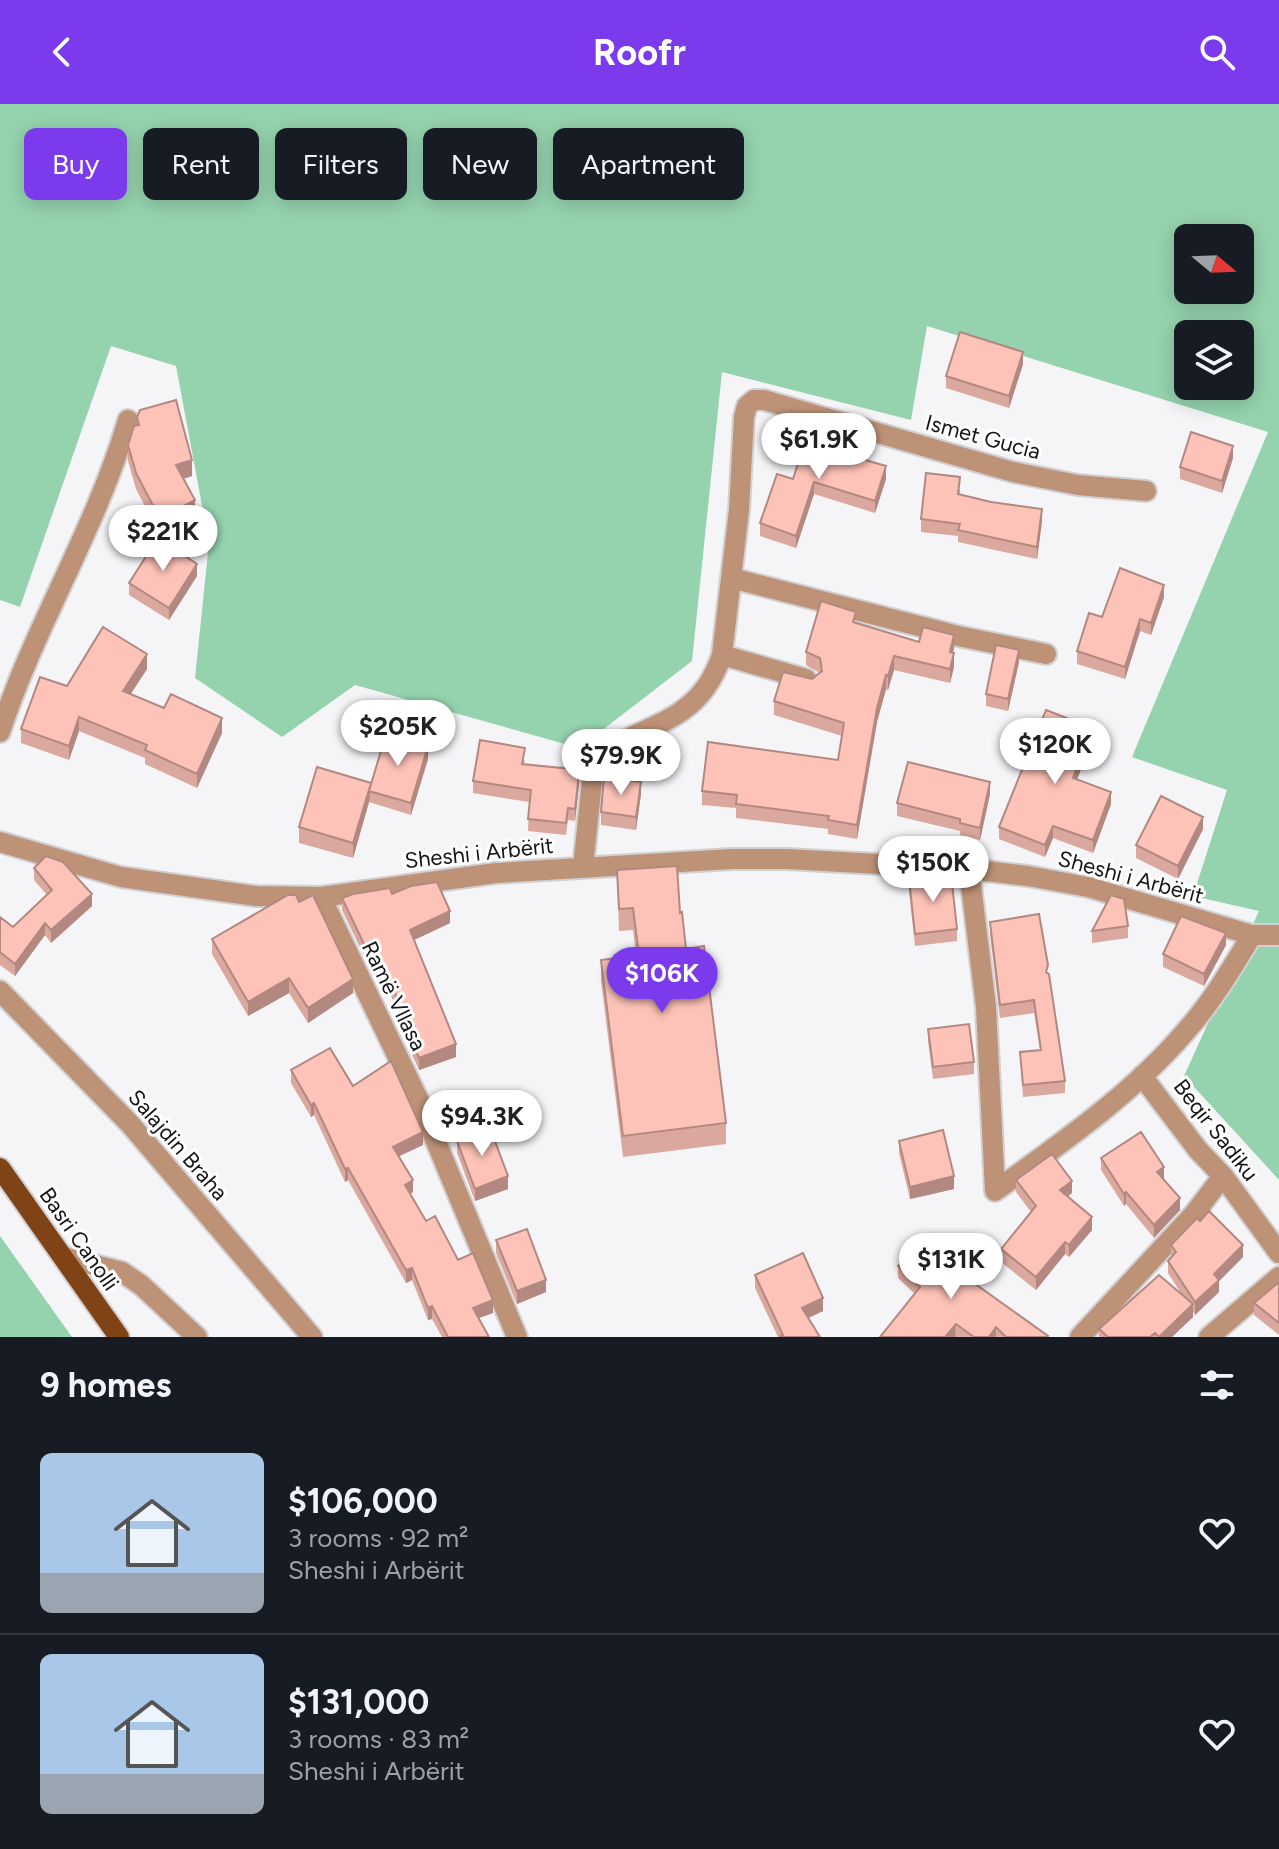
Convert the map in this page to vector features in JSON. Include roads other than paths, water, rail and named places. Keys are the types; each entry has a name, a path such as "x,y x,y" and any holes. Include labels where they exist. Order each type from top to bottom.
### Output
{"main road":[{"name":"Basri Canolli","path":"0,1168 119,1337"}],"street":[{"name":"Ismet Gucia","path":"583,867 593,772 599,757 682,712 714,676 722,655 739,510 744,417 747,406 754,400 764,400 1013,472 1078,485 1146,491"},
{"path":"0,732 28,657 110,478 128,420"},
{"path":"731,578 958,636 1046,654"},
{"path":"722,655 810,680"},
{"name":"Sheshi i Arbërit","path":"0,842 121,877 256,896 321,897 496,873 732,859 969,869 1088,887 1252,935 1279,935"},
{"name":"Beqir Sadiku","path":"969,869 986,1007 995,1191 1094,1119 1142,1076 1187,1030 1223,982 1252,935"},
{"name":"Ramë Vllasa","path":"321,897 420,1103 517,1337"},
{"name":"Salajdin Braha","path":"0,991 130,1124 312,1337"},
{"name":"Beqir Sadiku","path":"1142,1076 1198,1150 1223,1176 1279,1253"},
{"path":"1080,1337 1194,1214 1223,1176"},
{"path":"63,1257 122,1272 141,1285 197,1337"},
{"path":"1209,1337 1279,1277"}]}
